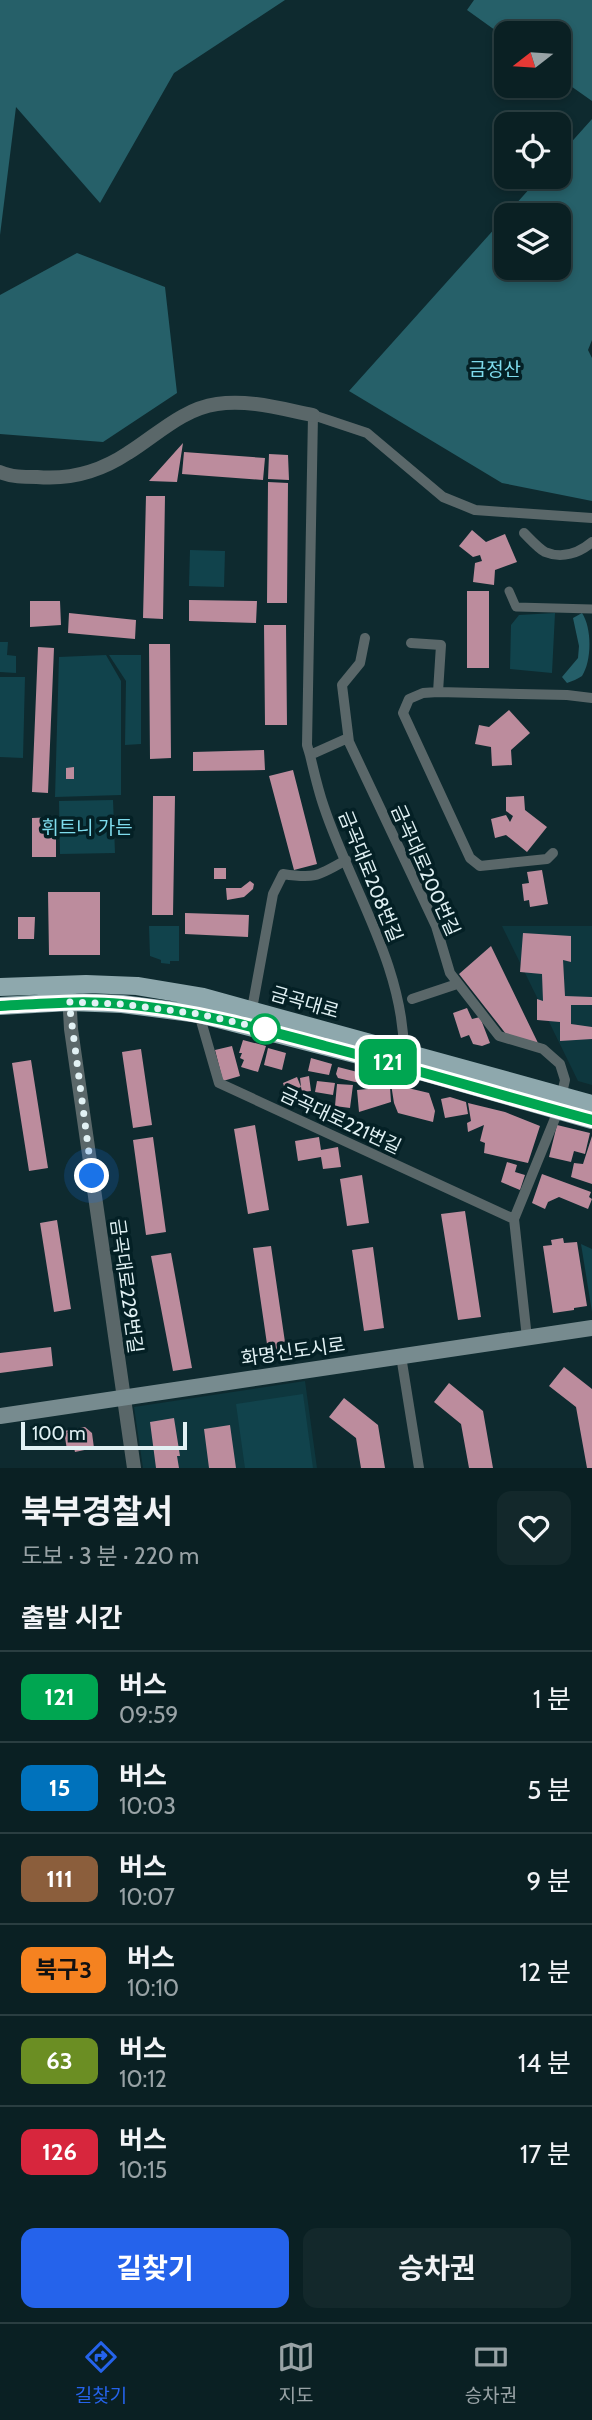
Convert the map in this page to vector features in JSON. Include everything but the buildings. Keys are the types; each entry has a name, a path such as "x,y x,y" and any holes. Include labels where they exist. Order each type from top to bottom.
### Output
{"main road":[{"name":"금곡대로","path":"0,1006 69,993 137,986 203,996 404,1052 560,1103 592,1119"},
{"name":"금곡대로","path":"0,987 69,993 122,1004 199,1014 413,1069 560,1103 592,1104"},
{"name":"화명신도시로","path":"0,1416 592,1328"}],"street":[{"path":"0,472 8,475 65,478 99,469 128,454 181,416 216,404 247,402 313,415 367,433 443,498 475,510 592,518"},
{"name":"금곡대로208번길","path":"313,415 307,745 324,807 388,964 404,1027 404,1052"},
{"path":"524,533 545,552 563,555 580,552 592,542"},
{"path":"509,591 516,607 592,609"},
{"name":"금곡대로200번길","path":"365,638 360,663 342,685 348,738 436,926 450,973 499,1036 543,1049 560,1064 565,1080 560,1103"},
{"path":"411,643 441,645 438,692"},
{"path":"553,853 547,859 480,866 470,858 403,713 409,699 422,693 567,695 592,698"},
{"path":"310,755 348,738"},
{"path":"252,1009 273,894 283,874 317,877 346,860"},
{"path":"412,999 457,984"},
{"name":"금곡대로229번길","path":"69,993 134,1468"},
{"name":"금곡대로221번길","path":"199,1014 219,1083 514,1219"},
{"path":"527,1338 514,1219 560,1103"},
{"path":"401,1356 419,1468"}],"shaded area":[{"path":"582,613 588,627 588,662 582,676 567,683 562,677 578,658 579,646 573,618"},
{"path":"502,926 592,926 592,1085 578,1081"},
{"path":"305,1381 317,1468 143,1468 134,1407"}],"green space":[{"path":"0,0 285,0 174,73 100,203 16,107 0,235"},
{"path":"474,0 592,0 592,101 571,86 571,21 494,21 494,29 467,10"},
{"name":"금정산","path":"592,119 592,340 588,350 592,358 592,501 502,483 349,391 494,229 494,280 571,280 571,203 517,203 529,189 571,189 571,142"},
{"path":"77,253 165,287 177,393 103,442 0,434 0,295"},
{"path":"190,550 225,551 224,587 189,586"},
{"path":"555,613 552,673 510,669 511,625 519,615"},
{"path":"0,642 8,642 7,655 16,656 16,673 0,672"},
{"path":"106,655 121,681 121,795 55,797 59,657"},
{"path":"109,655 141,655 141,744 125,745 126,681"},
{"path":"0,677 25,677 23,758 0,757"},
{"name":"휘트니 가든","path":"113,800 115,853 60,854 59,801"},
{"path":"149,926 179,926 179,961 161,963 161,960 150,956"},
{"path":"581,1244 592,1249 592,1312"},
{"path":"303,1394 313,1468 245,1468 236,1404"}],"bus line":[{"name":"121","path":"0,1006 69,1002 122,1004 199,1014 413,1069 592,1120"}],"route":[{"path":"92,1176 69,1002 122,1004 199,1014 265,1029"}]}
